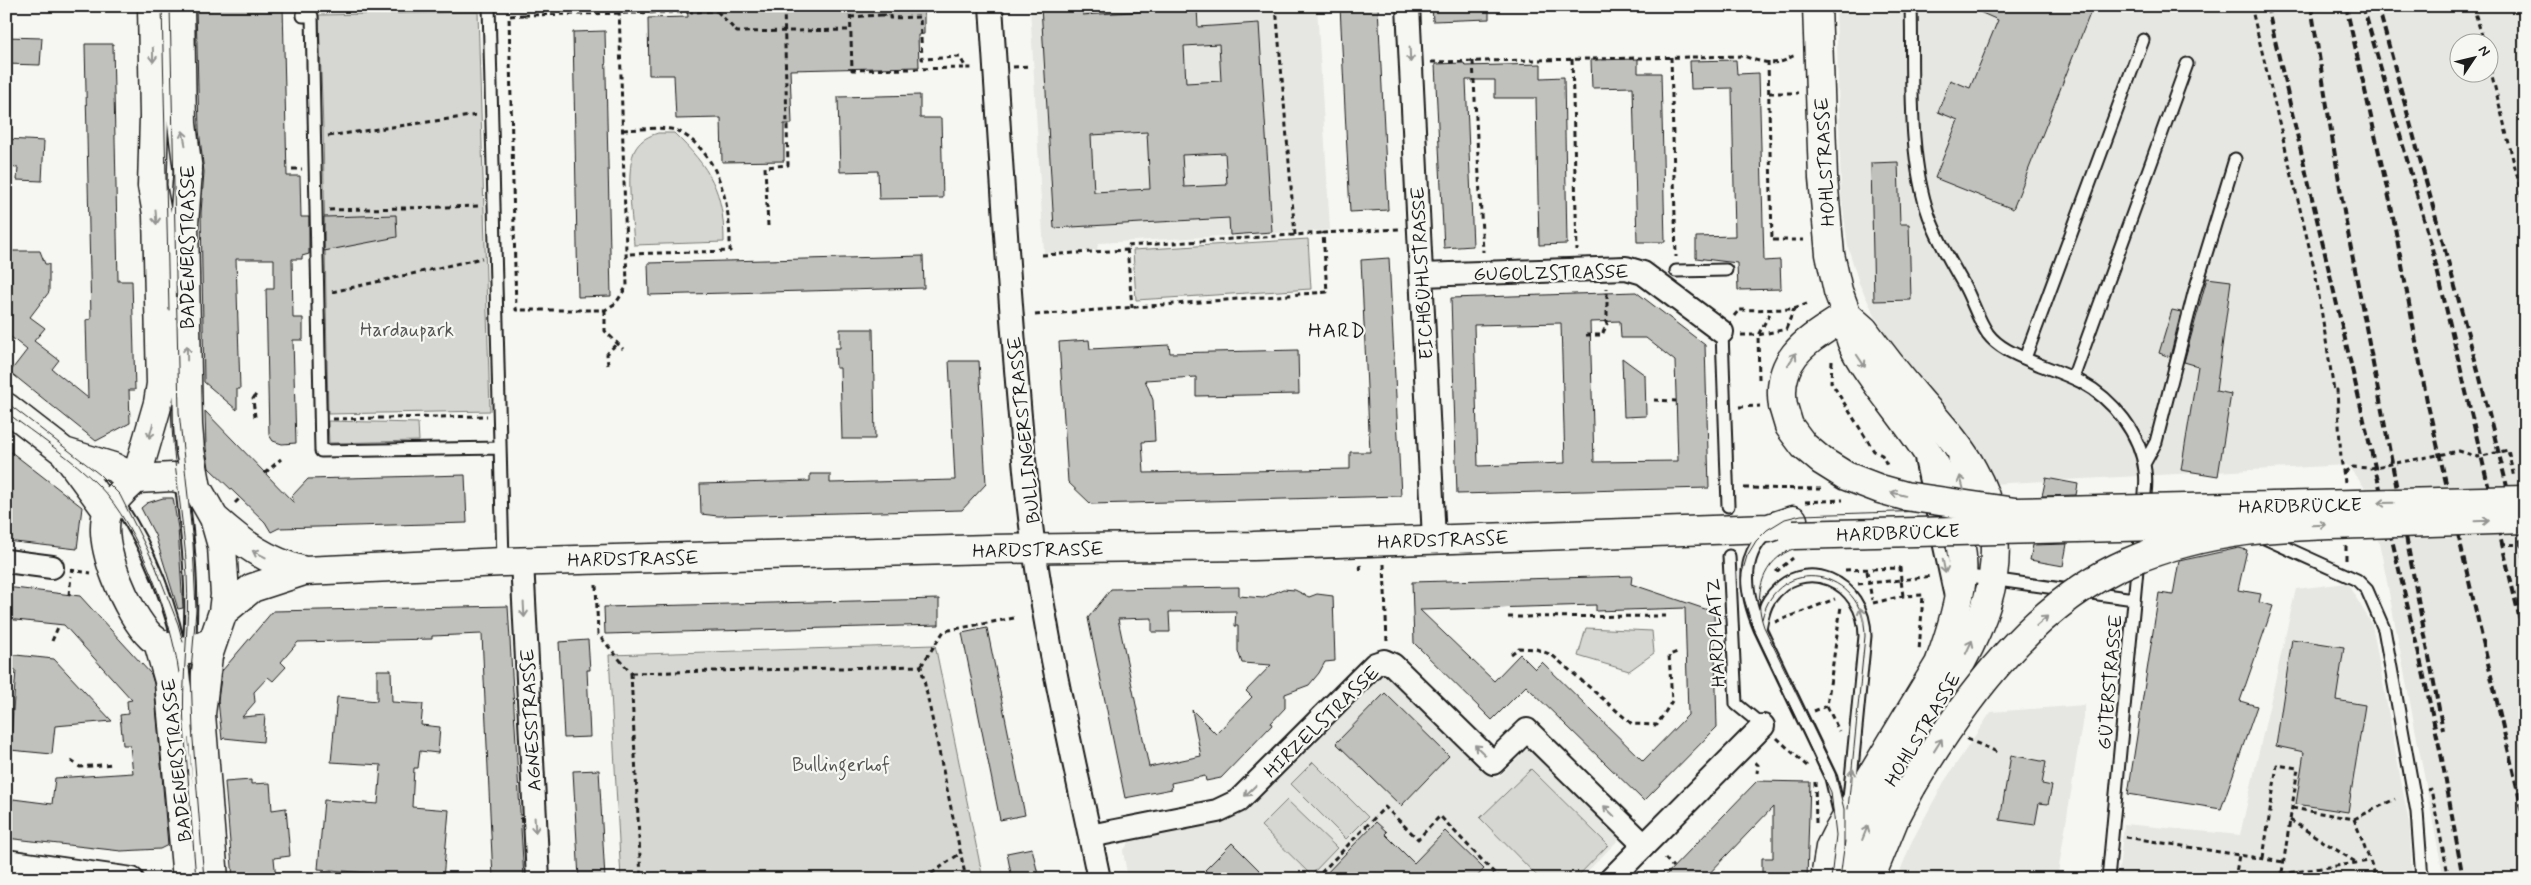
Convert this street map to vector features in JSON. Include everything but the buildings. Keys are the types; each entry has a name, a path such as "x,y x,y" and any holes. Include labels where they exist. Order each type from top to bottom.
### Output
{"main road":[{"name":"BADENERSTRASSE","path":"152,6 154,117 151,178 173,392 190,450 186,479 225,511"},
{"name":"BADENERSTRASSE","path":"136,479 156,411 173,392 188,170 182,124 180,6"},
{"name":"HOHLSTRASSE","path":"1817,6 1823,168 1830,254 1836,282 1847,315 1848,335 1852,346 1934,464 1945,488 1960,548 1962,575 1955,611 1939,664 1922,696 1842,824 1830,847 1825,879"},
{"name":"HOHLSTRASSE","path":"1847,315 1864,330 1893,369 1936,418 1963,454 1985,493 1992,518 1996,545 1994,578 1987,603 1968,648 1868,824 1849,879"},
{"name":"HARDBRÜCKE","path":"1847,315 1806,344 1792,357 1784,376 1783,406 1789,426 1804,446 1822,461 1846,476 1880,489 1905,496 2015,512"},
{"path":"6,406 64,452 110,500"},
{"path":"64,452 113,467 136,479"},
{"path":"186,479 161,476 136,479 110,500 106,535 118,580 134,615 150,636 185,646 223,612 225,574 222,546 225,511"},
{"name":"HARDBRÜCKE","path":"1790,528 2015,512 2520,493"},
{"name":"HARDSTRASSE","path":"225,511 252,550 286,566 304,571"},
{"name":"HARDBRÜCKE","path":"1790,528 2181,524 2240,524 2271,527 2525,519"},
{"name":"HARDBRÜCKE","path":"1870,879 1894,820 1942,737 1980,686 2022,640 2059,606 2090,583 2128,562 2186,542 2271,527"},
{"name":"HARDSTRASSE","path":"223,612 252,588 304,571 512,561 990,548 1036,550 1434,540 1790,528"},
{"name":"BADENERSTRASSE","path":"185,646 169,681 187,879"},
{"name":"BADENERSTRASSE","path":"185,646 200,714 214,879"}],"street":[{"name":"BULLINGERSTRASSE","path":"991,6 1014,336 1027,487 1047,624 1099,879"},
{"name":"EICHBÜHLSTRASSE","path":"1408,6 1434,540"},
{"name":"GUGOLZSTRASSE","path":"1421,275 1576,269 1634,270 1642,273 1722,332"},
{"path":"6,561 62,569"},
{"name":"AGNESSTRASSE","path":"512,561 538,879"},
{"name":"HIRZELSTRASSE","path":"1090,836 1216,810 1234,804 1375,664 1384,661 1393,665 1493,763 1527,730 1644,845"},
{"path":"1611,879 1763,726"},
{"path":"6,861 132,879"}],"lane":[{"path":"303,6 304,16 312,16 321,451 500,448"},
{"path":"489,6 500,448 512,561"},
{"path":"1911,6 1916,162 1929,217 1945,253 1989,335 2002,346 2073,378 2101,394 2117,410 2133,436 2144,464 2146,488 2134,599"},
{"path":"2025,358 2143,40"},
{"path":"2073,378 2187,64"},
{"path":"2144,464 2156,442 2194,293 2235,159"},
{"path":"1671,295 1677,287 1676,268 1726,270"},
{"path":"1722,332 1728,506"},
{"name":"HOHLSTRASSE","path":"1936,418 1957,466 1980,550 1994,578"},
{"name":"HOHLSTRASSE","path":"1913,433 1955,611"},
{"path":"64,452 98,479"},
{"path":"185,646 193,611 186,479"},
{"path":"110,500 150,564 185,646"},
{"path":"2143,512 2255,534 2277,542 2346,574 2366,588 2384,629 2417,812 2422,879"},
{"path":"1790,528 1753,548 1748,567 1747,584 1750,604 1831,778 1842,824"},
{"name":"HARDPLATZ","path":"1729,556 1736,704 1763,726"},
{"name":"GÜTERSTRASSE","path":"1962,575 2134,599 2108,879"},
{"path":"1760,629 1764,611 1771,598 1788,583 1808,577 1831,580 1849,591 1861,610 1865,636 1849,807 1842,824"},
{"name":"BADENERSTRASSE","path":"185,646 184,681 188,744"},
{"name":"HOHLSTRASSE","path":"1835,879 1842,824"},
{"name":"BADENERSTRASSE","path":"196,850 199,879"}],"path":[{"path":"619,6 623,130 627,286 616,303 605,310 516,310 509,16 524,15 688,12 717,11 723,6"},
{"path":"696,6 698,11"},
{"path":"768,226 765,167 788,165 784,6"},
{"path":"850,6 852,70 975,68"},
{"path":"880,6 880,15"},
{"path":"1276,6 1295,235"},
{"path":"2251,6 2319,292 2334,390 2337,390 2341,459 2345,488"},
{"path":"2474,6 2481,32"},
{"path":"717,11 737,32 850,30"},
{"path":"850,17 880,15 890,15 890,18 920,17 922,59 960,57 966,68"},
{"path":"1428,62 1744,56 1758,62 1785,61 1791,56 1800,55"},
{"path":"1671,57 1676,268"},
{"path":"1572,59 1576,269"},
{"path":"1473,61 1483,273"},
{"path":"1768,61 1772,240 1804,240"},
{"path":"1005,67 1030,66"},
{"path":"2494,82 2525,207"},
{"path":"1769,93 1801,93"},
{"path":"314,138 511,112"},
{"path":"623,130 660,129 679,131 698,147 715,171 726,194 731,226 730,251 626,254"},
{"path":"315,210 494,205"},
{"path":"1132,308 1127,246 1406,228"},
{"path":"1035,315 1327,292 1323,233"},
{"path":"1042,255 1127,250"},
{"path":"317,295 495,255"},
{"path":"1586,336 1602,334 1607,324 1607,280"},
{"path":"1794,327 1786,330 1745,336 1722,332 1739,310 1794,310 1807,304"},
{"path":"605,310 605,331 623,349"},
{"path":"1786,330 1794,310"},
{"path":"608,365 607,354 616,343"},
{"path":"1832,361 1831,382 1874,451 1882,455 1890,470"},
{"path":"255,418 254,399 257,393"},
{"path":"1654,400 1676,401"},
{"path":"320,420 499,416"},
{"path":"2344,472 2353,467 2370,468 2459,451 2478,457 2508,450 2520,493"},
{"path":"265,473 281,458"},
{"path":"1744,488 1826,489"},
{"path":"225,511 241,497"},
{"path":"1774,630 1771,624 1771,598 1774,575 1785,562 1790,528 1849,500"},
{"path":"2345,536 2346,574"},
{"path":"2495,545 2525,544"},
{"path":"2338,548 2348,548"},
{"path":"1384,564 1387,647"},
{"path":"1360,565 1361,573"},
{"path":"1860,570 1900,568 1903,596"},
{"path":"62,569 69,595"},
{"path":"1849,591 1856,584 1935,575"},
{"path":"596,585 598,634 631,673 641,879"},
{"path":"1872,602 1903,596 1923,595 1918,645 1920,656"},
{"path":"1771,624 1843,596 1827,706 1839,731"},
{"path":"1508,618 1670,616"},
{"path":"966,879 962,852 921,666 944,631 1014,618"},
{"path":"52,641 59,625"},
{"path":"1511,654 1519,648 1536,649 1552,656 1632,724 1657,725 1672,701 1669,655 1680,651"},
{"path":"631,673 921,666"},
{"path":"1810,702 1818,720"},
{"path":"1814,711 1827,706"},
{"path":"1763,726 1810,768"},
{"path":"1967,738 2000,753"},
{"path":"71,761 80,767 113,764"},
{"path":"2262,858 2277,765 2298,768 2281,877 2370,861"},
{"path":"1814,776 1816,833"},
{"path":"2427,790 2431,789 2449,879"},
{"path":"2292,808 2354,819 2394,799"},
{"path":"1315,879 1385,807 1418,839 1440,816 1500,879"},
{"path":"2354,819 2377,879"},
{"path":"2290,820 2357,863"},
{"path":"2112,835 2284,862"},
{"path":"924,879 962,852"},
{"path":"2235,879 2239,855"},
{"path":"1665,858 1673,867"}],"shaded area":[{"path":"1030,6 1317,6 1330,230 1098,243 1097,250 1044,253"},
{"path":"1836,6 2525,6 2525,879 2444,879 2382,556 2366,489 2347,465 1990,484 1896,350 1876,318 1859,283 1848,247 1841,193"},
{"path":"2347,583 2372,624 2410,829 2412,879 2118,879 2124,824 2240,835 2296,589"},
{"path":"1379,672 1389,674 1497,779 1530,748 1623,835 1580,879 1128,879 1123,851 1133,837 1218,819"},
{"path":"2085,705 2057,879 1897,879 1912,841 1944,782 1991,712"}],"green space":[{"name":"Hardaupark","path":"478,12 490,411 328,414 319,15"},
{"path":"658,133 674,133 706,169 718,194 724,242 634,245 630,181 632,156 641,142"},
{"path":"1308,239 1311,289 1136,300 1133,250"},
{"path":"328,421 418,423 419,441 329,443"},
{"path":"1586,628 1652,631 1654,653 1629,671 1578,656"},
{"name":"Bullingerhof","path":"935,645 983,879 621,879 609,655"},
{"path":"1313,762 1368,817 1346,839 1291,784"},
{"path":"1531,769 1608,845 1575,879 1540,879 1480,818"},
{"path":"1287,800 1337,848 1311,875 1261,826"}],"tram line":[{"path":"162,6 169,310"},
{"path":"170,6 179,412 193,544 196,610 191,671 193,732"},
{"path":"6,402 99,474 120,495 155,565 183,642"},
{"path":"171,405 188,595 183,712 184,731"},
{"path":"6,412 89,476 114,504 140,548 151,574 169,626 179,673"},
{"path":"1831,879 1836,835 1831,792 1752,625 1741,588 1742,573 1747,556 1756,541 1767,530 1785,519 1801,515 1958,510 2040,502 2525,489"},
{"path":"1844,846 1844,809 1835,773 1764,627 1761,615 1759,603 1763,580 1768,570 1784,553 1802,546 1825,544 2149,536 2293,538 2525,532"},
{"path":"1762,619 1771,598 1784,584 1801,577 1819,577 1836,583 1851,595 1861,613 1865,636 1848,809"},
{"path":"184,726 196,879"},
{"path":"192,727 204,879"},
{"path":"1840,879 1845,841"}],"railway":[{"path":"2267,6 2423,672 2442,759 2463,879"},
{"path":"2311,6 2344,212 2443,730"},
{"path":"2346,6 2391,206 2427,401 2525,822"},
{"path":"2363,6 2430,240 2525,641"},
{"path":"2378,6 2480,378 2525,559"}],"district":[{"name":"HARD","path":"1337,330"}]}
